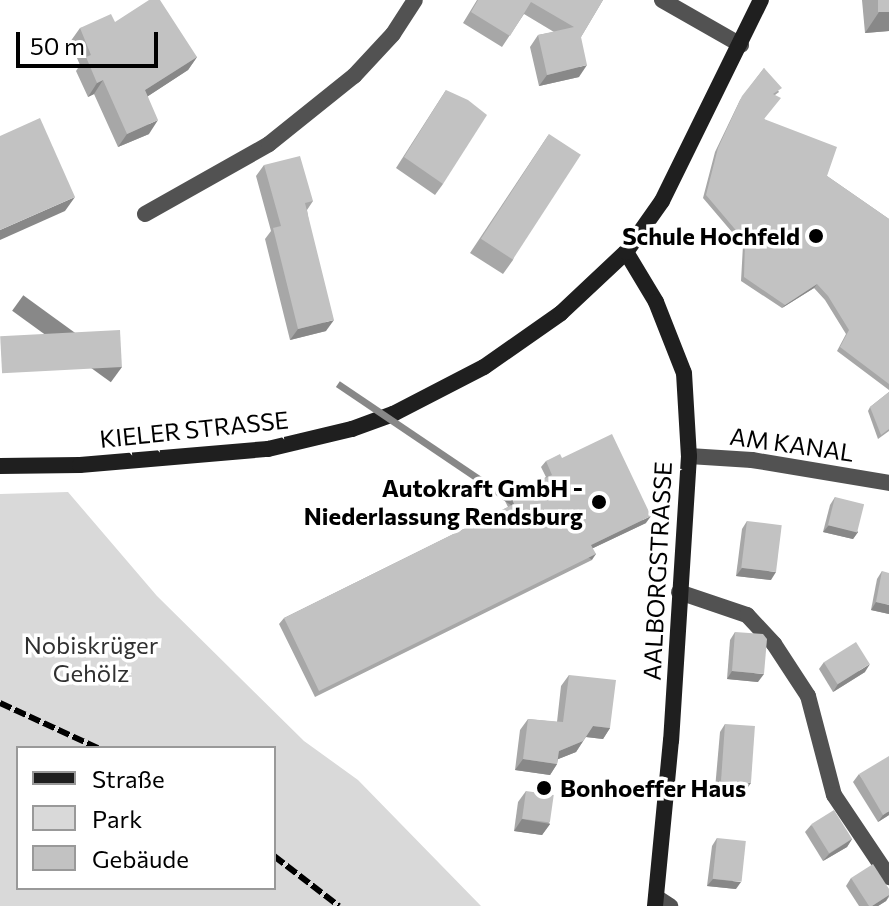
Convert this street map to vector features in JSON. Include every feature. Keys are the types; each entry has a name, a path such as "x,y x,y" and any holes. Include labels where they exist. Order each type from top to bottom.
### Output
{"main road":[{"name":"KIELER STRASSE","path":"0,466 80,465 225,455 352,429 405,409 484,367 561,313 626,252 662,201 761,0"},
{"name":"AALBORGSTRASSE","path":"626,252 656,302 684,373 689,456 660,903"}],"street":[{"path":"145,214 269,144 293,125 354,76 393,34 415,0"},
{"path":"662,0 741,45"},
{"name":"AM KANAL","path":"689,456 752,460 889,483"},
{"path":"679,592 747,615 774,644 808,696 834,795 889,877"}],"green space":[{"name":"Nobiskrüger Gehölz","path":"68,492 157,596 304,741 358,780 481,906 0,906 0,494"}],"building":[{"path":"149,0 160,0 197,57 145,90 158,120 127,134 103,80 97,83 86,57 91,55 80,28 111,14 115,22"},
{"path":"478,0 603,0 581,37 587,65 547,75 538,35 574,27 531,2 510,36 471,12"},
{"path":"878,0 889,0 889,12 878,12"},
{"name":"Schule Hochfeld","path":"764,68 782,88 773,94 781,98 764,119 837,147 827,176 889,219 889,384 840,347 849,330 817,284 785,305 744,277 745,241 706,195 718,148 742,96"},
{"path":"446,90 468,100 487,115 443,184 404,157"},
{"path":"40,118 75,197 0,230 0,136"},
{"path":"549,134 581,155 513,260 481,239"},
{"path":"300,156 313,201 305,203 334,320 298,329 273,228 281,226 264,165"},
{"path":"120,330 122,367 2,373 0,336"},
{"path":"889,392 889,429 881,435 870,407"},
{"path":"612,434 651,516 591,545 596,554 319,691 284,618 514,504 510,495 552,475 546,461 560,454 562,458"},
{"path":"835,497 864,504 857,532 828,525"},
{"path":"747,521 782,525 776,572 741,568"},
{"path":"882,571 889,573 889,605 876,602"},
{"path":"735,632 763,634 767,639 764,674 732,671"},
{"path":"856,642 870,664 838,684 824,662"},
{"path":"569,675 616,680 610,728 593,726 583,741 559,751 557,764 523,759 528,719 563,722"},
{"path":"725,724 755,726 751,783 721,781"},
{"path":"889,756 889,811 883,815 859,774"},
{"path":"526,791 554,795 550,823 522,819"},
{"path":"834,810 852,839 829,853 811,824"},
{"path":"717,838 746,841 742,882 713,879"},
{"path":"873,864 889,889 889,895 869,906 851,878"}],"railway":[{"path":"0,703 94,746"},
{"path":"276,858 339,906"}],"place":[{"name":"Schule Hochfeld","path":"816,236"},
{"name":"Autokraft GmbH - Niederlassung Rendsburg","path":"599,502"},
{"name":"Bonhoeffer Haus","path":"544,788"}]}
